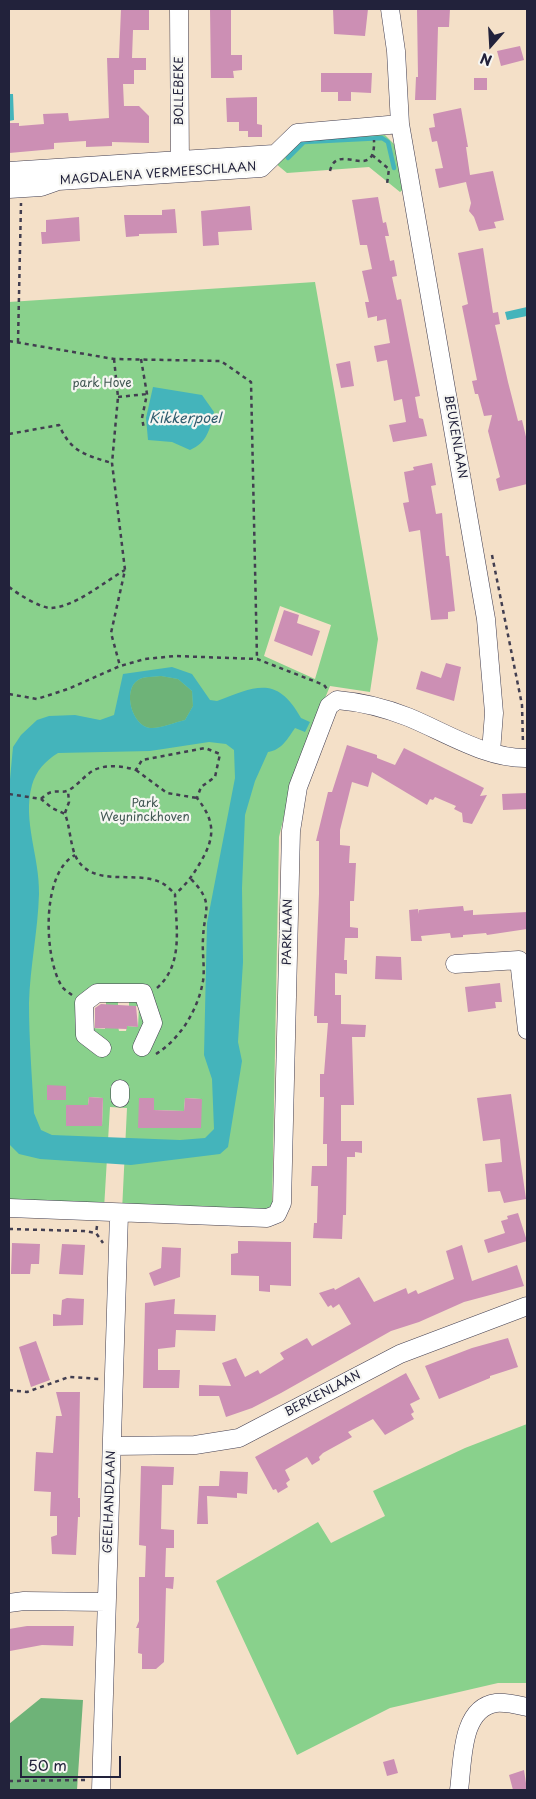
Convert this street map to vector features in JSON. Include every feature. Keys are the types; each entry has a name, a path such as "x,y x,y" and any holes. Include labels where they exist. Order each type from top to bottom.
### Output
{"street":[{"name":"BOLLEBEKE","path":"179,9 180,166"},
{"name":"BEUKENLAAN","path":"390,9 396,52 400,124 486,619 494,713 491,752"},
{"name":"MAGDALENA VERMEESCHLAAN","path":"9,171 180,166 261,168 297,133 400,124"},
{"name":"MAGDALENA VERMEESCHLAAN","path":"15,189 41,187 58,181 180,166"},
{"name":"PARKLAAN","path":"9,1208 119,1214 267,1218 277,1214 282,1203 291,831 298,787 329,706 337,700 380,707 491,752 511,758 527,758"},
{"path":"455,964 523,959 527,1030"},
{"path":"102,1048 85,1035 84,1003 98,994 143,993 153,1023 148,1051"},
{"name":"GEELHANDLAAN","path":"101,1785 119,1214"},
{"name":"BERKENLAAN","path":"112,1446 195,1445 239,1438 400,1354 527,1306"},
{"path":"9,1603 24,1600 106,1602"},
{"path":"459,1790 467,1734 471,1722 478,1712 486,1706 496,1703 527,1707"}],"path":[{"path":"330,171 334,162 338,159 363,162 372,155 374,138"},
{"path":"372,155 389,169 387,184"},
{"path":"15,189 18,342"},
{"path":"9,341 114,358 221,360 251,382 257,659"},
{"path":"114,358 118,397 112,463 124,570 112,633 120,666"},
{"path":"141,359 147,394 142,418 144,429"},
{"path":"118,397 147,394"},
{"path":"9,434 59,425 67,442 72,446 84,454 112,463"},
{"path":"9,587 25,598 50,608 78,599 124,570"},
{"path":"9,694 37,699 68,689 120,666 145,659 175,656 257,659 324,685 332,694"},
{"path":"136,770 142,760 172,753 205,748 220,754 215,777 202,787 197,798"},
{"path":"41,799 54,790 68,791 94,770 118,766 136,770 167,793 197,798 207,810 212,827 210,846 191,879 175,894 176,962 168,979 155,990 143,993"},
{"path":"68,791 69,802 64,814 75,855 84,867 101,876 130,876 160,882 175,894"},
{"path":"9,794 41,799 52,808 64,814"},
{"path":"75,855 67,859 55,884 50,906 48,941 55,972 62,987 76,998 98,994"},
{"path":"148,1051 167,1047 189,1021 203,982 202,937 206,913 204,892 191,879"},
{"path":"9,1229 84,1230 96,1233"},
{"path":"9,1390 27,1392 69,1377 113,1380"},
{"path":"9,1781 101,1785"}],"green space":[{"path":"384,134 394,144 404,189 400,192 369,167 287,173 275,163 300,140"},
{"path":"315,282 378,639 370,692 330,686 294,774 279,837 272,1212 122,1211 127,1108 110,1107 104,1209 9,1205 9,302","holes":["280,606 331,625 315,679 264,656","118,998 129,998 129,1006 139,1006 138,1027 127,1026 126,1031 119,1031 118,1026 105,1025 105,1029 92,1028 92,1000 106,1001 106,1005 118,1005","89,1097 103,1098 102,1126 66,1126 66,1112 74,1111 75,1105 88,1105","139,1098 153,1098 154,1110 184,1111 185,1098 201,1099 201,1128 139,1127"]},
{"path":"161,676 178,679 192,691 193,706 185,720 150,728 144,726 134,715 130,699 131,691 133,685 140,679"},
{"path":"527,1424 527,1683 498,1683 390,1708 297,1755 216,1581 318,1522 331,1543 385,1516 373,1491 465,1448"},
{"path":"41,1698 83,1700 77,1790 9,1790 9,1724"}],"water":[{"path":"9,94 13,94 14,120 9,121"},
{"path":"527,307 527,316 507,320 505,312"},
{"name":"Kikkerpoel","path":"153,387 202,395 214,412 207,435 196,447 190,450 172,442 148,440 146,418"},
{"path":"172,667 192,674 210,700 217,701 254,688 274,690 283,695 292,704 301,718 310,722 305,732 295,728 281,746 268,752 255,781 245,815 242,888 243,962 238,1042 242,1061 228,1147 220,1154 131,1165 40,1159 19,1154 9,1144 9,790 13,747 21,735 37,720 49,716 75,715 100,720 114,715 123,674","holes":["161,676 178,679 192,691 193,706 185,720 150,728 144,726 134,715 131,707 131,691 133,685 138,680 146,677","209,742 226,744 234,750 235,778 207,923 204,1055 212,1079 214,1129 205,1138 180,1140 52,1135 41,1130 34,1113 29,1003 39,880 30,826 29,799 32,785 42,767 58,753 150,751"]}],"building":[{"path":"121,9 149,9 149,30 133,30 132,58 146,58 146,70 134,70 134,84 123,84 124,106 139,106 149,116 149,143 112,142 112,146 86,147 86,141 54,143 54,149 9,153 9,123 19,123 19,126 44,124 43,114 68,113 69,121 109,118 107,58 119,58"},
{"path":"210,9 231,9 231,55 242,55 242,70 233,71 234,78 211,78"},
{"path":"333,9 368,9 365,36 334,34"},
{"path":"417,9 450,9 449,27 438,27 436,100 415,100 416,77 418,77"},
{"path":"520,46 524,60 501,66 497,51"},
{"path":"321,73 372,73 371,93 351,92 351,101 338,101 338,92 321,92"},
{"path":"474,78 487,78 487,90 474,90"},
{"path":"257,97 257,124 262,125 262,137 248,137 248,131 239,131 239,122 227,122 226,98"},
{"path":"461,108 468,147 466,147 470,175 493,171 504,220 494,222 496,228 479,231 474,217 469,211 471,203 466,182 439,188 435,169 443,168 437,141 432,142 429,128 435,127 433,114"},
{"path":"378,197 383,223 386,222 389,236 385,236 390,261 394,260 397,276 392,277 397,300 401,299 420,396 415,397 419,418 423,419 427,436 393,442 389,425 406,422 402,399 394,401 387,360 377,362 374,346 390,343 386,319 377,321 377,316 368,318 365,302 369,302 362,271 372,269 367,245 360,245 352,200"},
{"path":"250,206 252,230 218,232 219,245 203,246 201,211"},
{"path":"175,209 177,233 139,234 139,236 126,237 124,215 162,215 162,210"},
{"path":"79,217 80,241 42,244 41,232 46,232 46,220"},
{"path":"483,248 493,313 498,312 500,324 495,325 518,421 522,420 527,441 527,484 499,491 496,479 500,477 488,431 492,415 484,416 472,381 477,380 462,306 468,304 458,253"},
{"path":"350,361 354,386 341,388 336,364"},
{"path":"432,463 436,485 431,486 436,514 442,513 446,556 449,556 455,611 448,612 448,619 431,620 420,530 409,532 403,503 409,502 404,472 414,470 413,467"},
{"path":"284,610 299,615 297,623 320,631 312,656 274,641"},
{"path":"446,663 461,667 454,701 416,689 421,671 441,678"},
{"path":"347,745 377,755 377,758 395,765 404,748 484,788 480,796 487,795 472,824 463,822 462,813 454,809 456,806 435,797 433,800 430,799 427,805 372,772 368,787 352,782 340,830 340,845 350,846 349,863 356,863 354,901 350,901 350,927 358,928 358,938 345,938 344,960 347,960 347,974 335,973 335,995 341,995 341,1024 366,1025 365,1037 352,1037 354,1105 341,1105 341,1141 362,1141 362,1153 355,1152 355,1157 347,1157 346,1215 343,1215 342,1239 313,1238 314,1223 317,1223 318,1186 311,1186 312,1166 327,1166 327,1144 323,1144 324,1097 320,1097 320,1074 324,1074 328,1023 317,1023 317,1016 314,1016 319,894 319,841 316,841 328,792 332,792"},
{"path":"527,793 527,809 503,810 502,794"},
{"path":"463,906 464,911 473,910 473,915 527,912 527,929 487,935 486,933 463,935 463,937 451,938 450,933 421,936 422,941 411,941 409,910 418,909 419,914 419,910"},
{"path":"376,956 401,957 402,980 375,979"},
{"path":"500,983 502,1002 495,1002 496,1008 468,1012 465,987"},
{"path":"101,1004 136,1006 138,1027 127,1026 127,1029 95,1028 95,1008"},
{"path":"47,1085 66,1086 66,1100 47,1100"},
{"path":"511,1094 526,1199 504,1203 500,1191 488,1192 485,1164 502,1162 500,1139 483,1141 477,1098"},
{"path":"89,1097 103,1098 102,1126 66,1126 66,1105 88,1105"},
{"path":"139,1098 154,1098 154,1110 184,1111 185,1098 202,1099 201,1128 138,1128"},
{"path":"518,1213 527,1241 488,1253 484,1240 505,1233 501,1221 508,1219 507,1216"},
{"path":"238,1241 291,1242 291,1286 270,1285 270,1292 259,1291 259,1276 231,1275 231,1254 238,1253"},
{"path":"12,1243 40,1244 39,1264 31,1264 30,1274 11,1274"},
{"path":"62,1244 85,1245 83,1275 59,1274"},
{"path":"462,1245 472,1281 517,1265 524,1286 464,1302 419,1322 391,1331 281,1393 252,1408 226,1417 219,1396 199,1396 199,1385 231,1386 222,1363 236,1358 245,1377 258,1370 260,1374 284,1359 280,1353 307,1338 312,1346 351,1324 339,1304 333,1308 331,1305 328,1307 319,1293 334,1288 335,1290 359,1277 374,1302 406,1288 408,1294 416,1290 418,1294 454,1279 446,1251"},
{"path":"162,1247 181,1248 180,1277 154,1286 149,1273 161,1268"},
{"path":"67,1298 84,1299 83,1325 53,1326 53,1314 61,1315 62,1300"},
{"path":"175,1299 174,1314 216,1315 215,1331 176,1330 175,1347 158,1349 158,1370 180,1370 179,1388 143,1388 145,1303"},
{"path":"508,1338 518,1367 490,1376 490,1378 439,1399 425,1366 472,1348"},
{"path":"36,1341 50,1380 31,1387 19,1347"},
{"path":"406,1373 420,1399 410,1404 414,1412 411,1414 414,1419 385,1435 373,1419 348,1432 352,1437 323,1453 319,1457 320,1460 312,1465 307,1457 285,1470 290,1480 286,1483 288,1487 278,1493 276,1489 273,1490 255,1457"},
{"path":"56,1392 80,1392 78,1498 80,1498 80,1517 78,1517 76,1555 52,1554 51,1537 57,1535 57,1516 50,1516 51,1492 34,1491 36,1452 53,1453 56,1416 62,1416"},
{"path":"141,1466 174,1467 173,1485 162,1485 161,1529 174,1530 174,1548 166,1548 165,1577 174,1577 173,1589 166,1588 164,1662 156,1669 142,1669 142,1654 138,1653 139,1628 136,1628 139,1621 139,1577 145,1577 146,1546 139,1545"},
{"path":"220,1471 248,1472 247,1494 237,1493 237,1498 207,1496 208,1524 197,1524 199,1486 219,1486"},
{"path":"27,1626 74,1626 73,1646 42,1645 10,1651 9,1629"},
{"path":"394,1759 398,1773 387,1776 383,1762"},
{"path":"524,1770 527,1790 513,1790 509,1775"}],"waterway":[{"path":"288,158 304,142 382,138 388,142 394,168"}],"park label":[{"name":"park Hove","path":"102,384"},
{"name":"Park Weyninckhoven","path":"145,811"}]}
